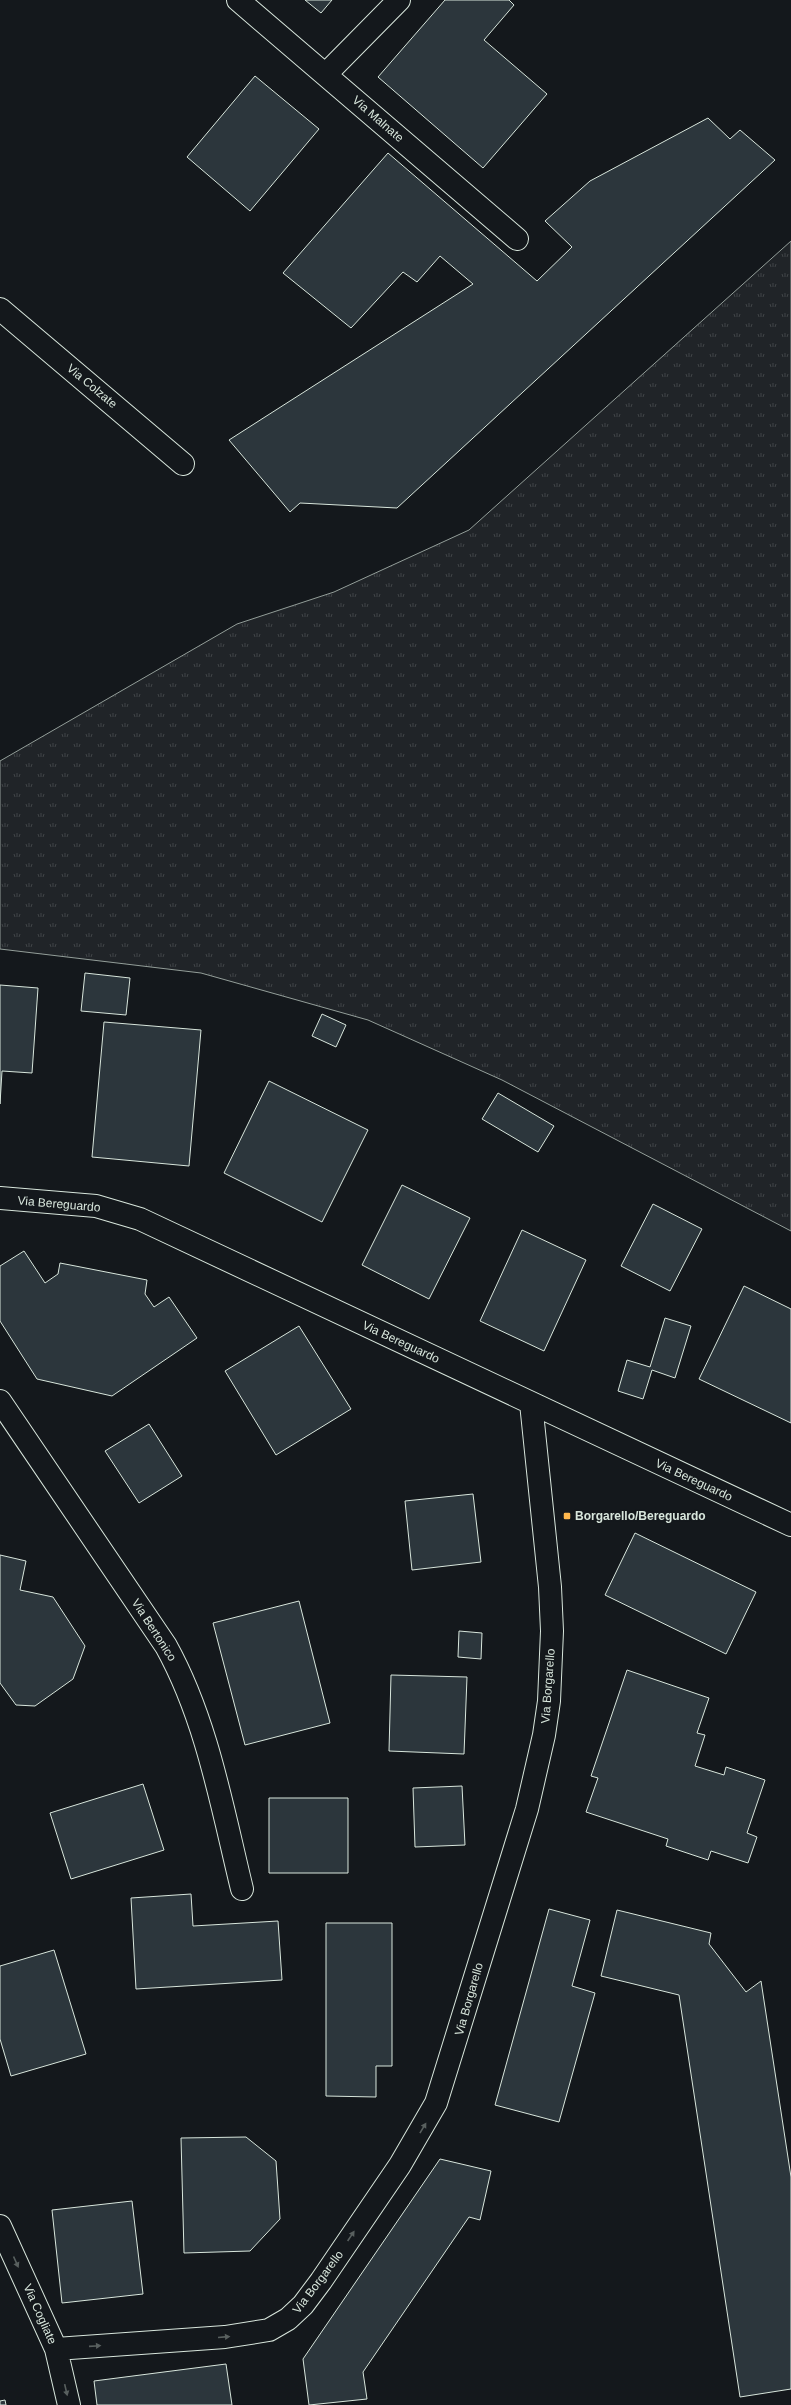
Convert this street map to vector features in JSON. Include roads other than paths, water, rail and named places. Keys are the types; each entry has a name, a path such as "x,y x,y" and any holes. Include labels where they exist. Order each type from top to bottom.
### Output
{"street":[{"name":"Via Malnate","path":"238,0 517,239"},
{"path":"326,74 399,0"},
{"name":"Via Colzate","path":"0,309 183,464"},
{"name":"Via Bereguardo","path":"0,1198 96,1206 140,1219 791,1525"},
{"name":"Via Bertonico","path":"0,1401 166,1646 180,1671 211,1766 242,1889"},
{"name":"Via Borgarello","path":"56,2349 226,2337 269,2330 288,2319 303,2305 321,2281 400,2165 436,2103 527,1809 544,1735 549,1701 552,1630 550,1588 531,1403"},
{"name":"Via Cogliate","path":"0,2226 56,2349 69,2405"}],"place":[{"name":"Borgarello/Bereguardo","path":"567,1516"}]}
